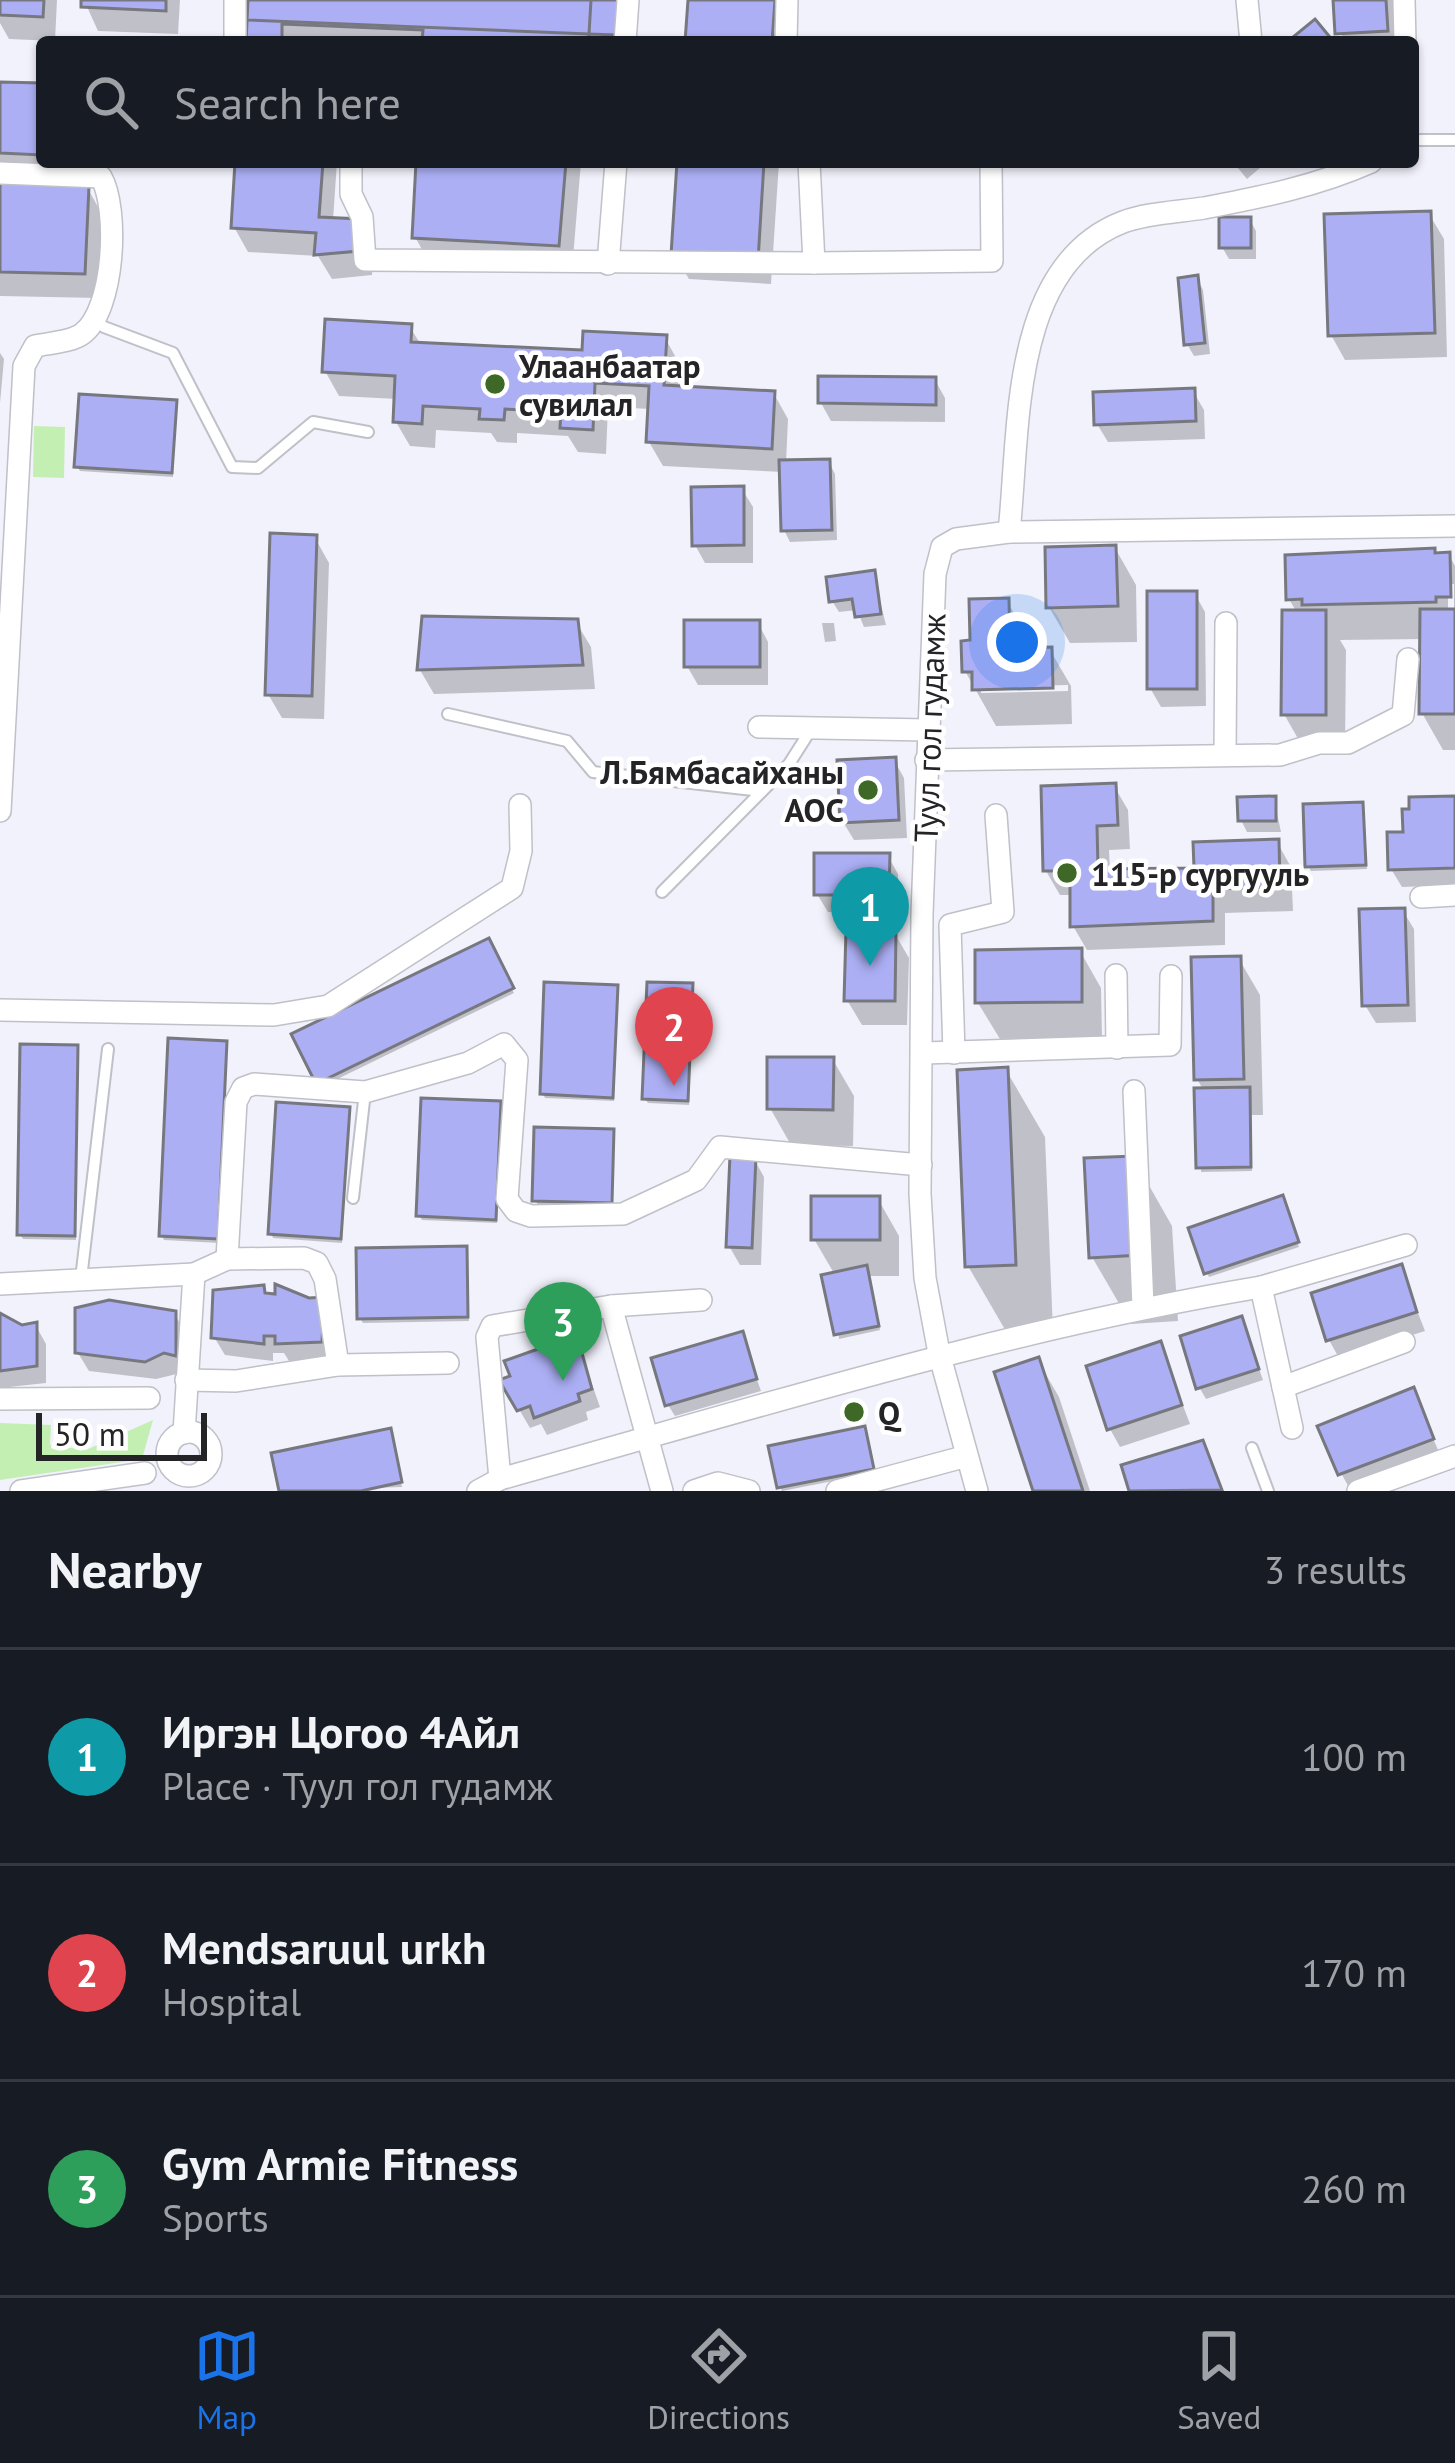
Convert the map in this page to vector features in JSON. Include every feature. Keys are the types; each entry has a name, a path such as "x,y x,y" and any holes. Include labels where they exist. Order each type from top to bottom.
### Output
{"street":[{"path":"235,0 235,36"},
{"path":"625,36 628,0"},
{"path":"786,36 788,0"},
{"path":"1247,0 1250,36"},
{"path":"1404,0 1405,36"},
{"path":"351,168 351,194 362,217 365,260 608,264 992,261 991,168"},
{"path":"608,264 616,168"},
{"path":"809,168 814,263"},
{"path":"1010,532 1033,323 1047,290 1069,262 1124,222 1272,196 1354,168"},
{"path":"0,173 101,177 113,206 103,301 95,319 81,335 35,346 24,366 7,497 0,811"},
{"name":"Туул гол гудамж","path":"976,1491 939,1354 925,1278 921,1165 926,760 935,574 942,547 956,539 1010,532 1455,526"},
{"path":"1225,755 1226,623"},
{"path":"926,760 1280,755 1318,743 1348,742 1396,722 1407,704 1408,659"},
{"path":"759,728 928,730"},
{"path":"0,1010 209,1016 274,1015 328,1006 512,888 521,851 520,805"},
{"path":"954,1053 950,925 1003,912 996,815"},
{"path":"1421,897 1455,895"},
{"path":"1116,975 1117,1048"},
{"path":"923,1053 1170,1045 1172,976"},
{"path":"227,1259 236,1102 243,1088 254,1084 365,1092 468,1063 504,1044 517,1060 507,1199 516,1211 531,1216 623,1214 697,1180 720,1147 921,1165"},
{"path":"1134,1091 1143,1306"},
{"path":"478,1491 500,1479 939,1354 1143,1306 1262,1286 1406,1245"},
{"path":"0,1284 194,1274 227,1259 304,1258 317,1263 338,1365"},
{"path":"184,1433 194,1274"},
{"path":"1262,1286 1292,1428"},
{"path":"500,1479 488,1337 492,1326 610,1306 701,1300"},
{"path":"610,1306 662,1491"},
{"path":"1282,1387 1404,1342"},
{"path":"186,1379 236,1381 338,1365 448,1363"},
{"path":"0,1400 149,1398"},
{"path":"184,1433 201,1436 211,1449 208,1465 190,1484 169,1462 170,1444 184,1433"},
{"path":"837,1491 967,1456"},
{"path":"1358,1491 1455,1456"},
{"path":"20,1491 146,1472"},
{"path":"694,1491 718,1483 749,1491"}],"lane":[{"path":"1419,140 1455,140"},
{"path":"95,319 173,353 232,467 258,468 313,422 368,432"},
{"path":"448,714 567,741 593,772 762,791"},
{"path":"662,892 762,791 812,728"},
{"path":"81,1282 108,1049"},
{"path":"353,1198 365,1092"},
{"path":"1252,1448 1268,1491"}],"green space":[{"path":"34,426 65,427 64,478 33,477"},
{"path":"153,1420 142,1459 0,1480 0,1423 51,1425 50,1445 86,1450"}],"building":[{"path":"0,0 44,0 43,17 0,15"},
{"path":"81,0 166,0 166,11 81,7"},
{"path":"248,0 618,0 617,35 422,36 423,30 282,24 282,36 246,36"},
{"path":"248,0 591,0 589,34 247,20"},
{"path":"688,0 775,0 772,36 685,36"},
{"path":"1333,0 1386,0 1388,31 1335,34"},
{"path":"1315,19 1329,36 1294,36"},
{"path":"0,82 36,83 36,155 0,153"},
{"path":"235,168 323,168 319,217 361,219 359,251 314,255 316,233 231,228"},
{"path":"416,168 566,168 559,246 412,238"},
{"path":"677,168 764,168 758,261 671,255"},
{"path":"0,182 89,186 85,274 0,272"},
{"path":"1431,211 1435,333 1328,336 1324,214"},
{"path":"1219,217 1251,217 1251,248 1219,248"},
{"path":"1198,275 1205,343 1184,345 1178,278"},
{"name":"Улаанбаатар сувилал","path":"325,319 412,324 411,342 582,350 583,331 667,335 664,385 775,391 772,449 646,442 649,386 595,383 593,430 560,428 561,412 505,409 504,420 479,419 480,409 423,406 422,424 393,422 395,376 322,372"},
{"path":"818,376 936,377 936,405 818,403"},
{"path":"1195,388 1196,421 1094,425 1093,392"},
{"path":"79,394 177,400 172,473 74,467"},
{"path":"830,459 832,530 781,531 779,460"},
{"path":"744,486 744,545 692,546 691,487"},
{"path":"270,533 317,535 312,696 265,695"},
{"path":"1116,545 1118,606 1046,608 1045,547"},
{"path":"1435,548 1435,553 1450,552 1451,597 1436,597 1436,602 1302,605 1302,599 1286,600 1285,555"},
{"path":"875,570 881,614 855,617 852,599 829,602 826,577"},
{"path":"1147,591 1197,591 1197,689 1147,689"},
{"path":"1009,598 1010,648 1052,647 1053,688 972,690 972,672 962,672 961,641 970,640 969,599"},
{"path":"1420,609 1455,609 1455,714 1419,714"},
{"path":"1282,610 1326,610 1326,715 1281,715"},
{"path":"422,616 578,619 583,665 417,670"},
{"path":"684,620 760,620 760,667 684,667"},
{"name":"Л.Бямбасайханы АОС","path":"896,757 899,820 840,823 837,760"},
{"path":"1116,783 1118,825 1097,826 1098,869 1194,868 1193,842 1279,839 1280,887 1213,889 1213,921 1070,927 1070,871 1043,871 1041,786"},
{"path":"1276,796 1276,821 1238,821 1237,797"},
{"path":"1455,796 1455,868 1388,870 1387,832 1403,832 1402,809 1409,809 1409,797"},
{"path":"1363,802 1366,865 1305,867 1303,804"},
{"path":"814,853 890,853 889,895 814,895"},
{"path":"1405,908 1408,1005 1362,1006 1359,909"},
{"path":"846,930 896,931 895,1001 844,1001"},
{"path":"489,938 514,988 316,1084 291,1034"},
{"path":"1082,948 1082,1002 975,1003 975,950"},
{"path":"1241,956 1244,1079 1194,1080 1191,957"},
{"path":"544,982 618,985 613,1098 540,1094"},
{"path":"647,982 693,983 688,1101 642,1099"},
{"path":"168,1038 227,1041 218,1239 159,1236"},
{"path":"20,1044 78,1045 75,1236 17,1235"},
{"path":"767,1057 834,1057 833,1110 767,1109"},
{"path":"1008,1067 1016,1265 965,1267 957,1070"},
{"path":"1250,1087 1251,1167 1196,1168 1194,1088"},
{"path":"421,1098 501,1101 496,1220 416,1216"},
{"path":"276,1102 350,1107 341,1239 268,1234"},
{"path":"534,1127 614,1129 612,1203 532,1201"},
{"path":"730,1155 756,1156 752,1248 726,1247"},
{"path":"1135,1156 1141,1255 1089,1258 1084,1158"},
{"path":"1283,1195 1299,1242 1204,1274 1188,1228"},
{"path":"811,1196 880,1196 880,1240 811,1240"},
{"path":"467,1246 468,1317 357,1319 356,1248"},
{"path":"1402,1264 1417,1312 1326,1341 1311,1293"},
{"path":"867,1265 879,1326 834,1335 821,1275"},
{"path":"275,1284 309,1298 324,1297 322,1342 275,1344 275,1336 264,1336 264,1344 211,1338 213,1290 264,1285 265,1293 275,1294"},
{"path":"109,1300 176,1311 176,1356 164,1353 145,1362 75,1353 75,1308"},
{"path":"0,1313 22,1325 37,1322 37,1366 0,1371"},
{"path":"1242,1316 1259,1369 1196,1389 1180,1336"},
{"path":"546,1330 551,1345 577,1335 592,1389 578,1394 580,1401 534,1418 530,1406 517,1411 499,1380 510,1376 504,1361 538,1349 533,1335"},
{"path":"743,1331 757,1379 665,1406 651,1358"},
{"path":"1161,1341 1182,1405 1107,1430 1086,1366"},
{"path":"1039,1357 1083,1491 1033,1491 994,1372"},
{"path":"1414,1387 1434,1439 1338,1475 1317,1426"},
{"path":"865,1426 874,1469 777,1488 768,1446"},
{"path":"391,1428 402,1482 361,1491 279,1491 271,1453"},
{"path":"1203,1440 1222,1490 1129,1491 1121,1465"}],"place":[{"name":"Улаанбаатар сувилал","path":"495,384"},
{"name":"Л.Бямбасайханы АОС","path":"868,790"},
{"name":"115-р сургууль","path":"1067,873"},
{"name":"Иргэн Цогоо 4Айл","path":"870,966"},
{"name":"Mendsaruul urkh","path":"674,1086"},
{"name":"Gym Armie Fitness","path":"563,1381"},
{"name":"Q","path":"854,1412"}]}
